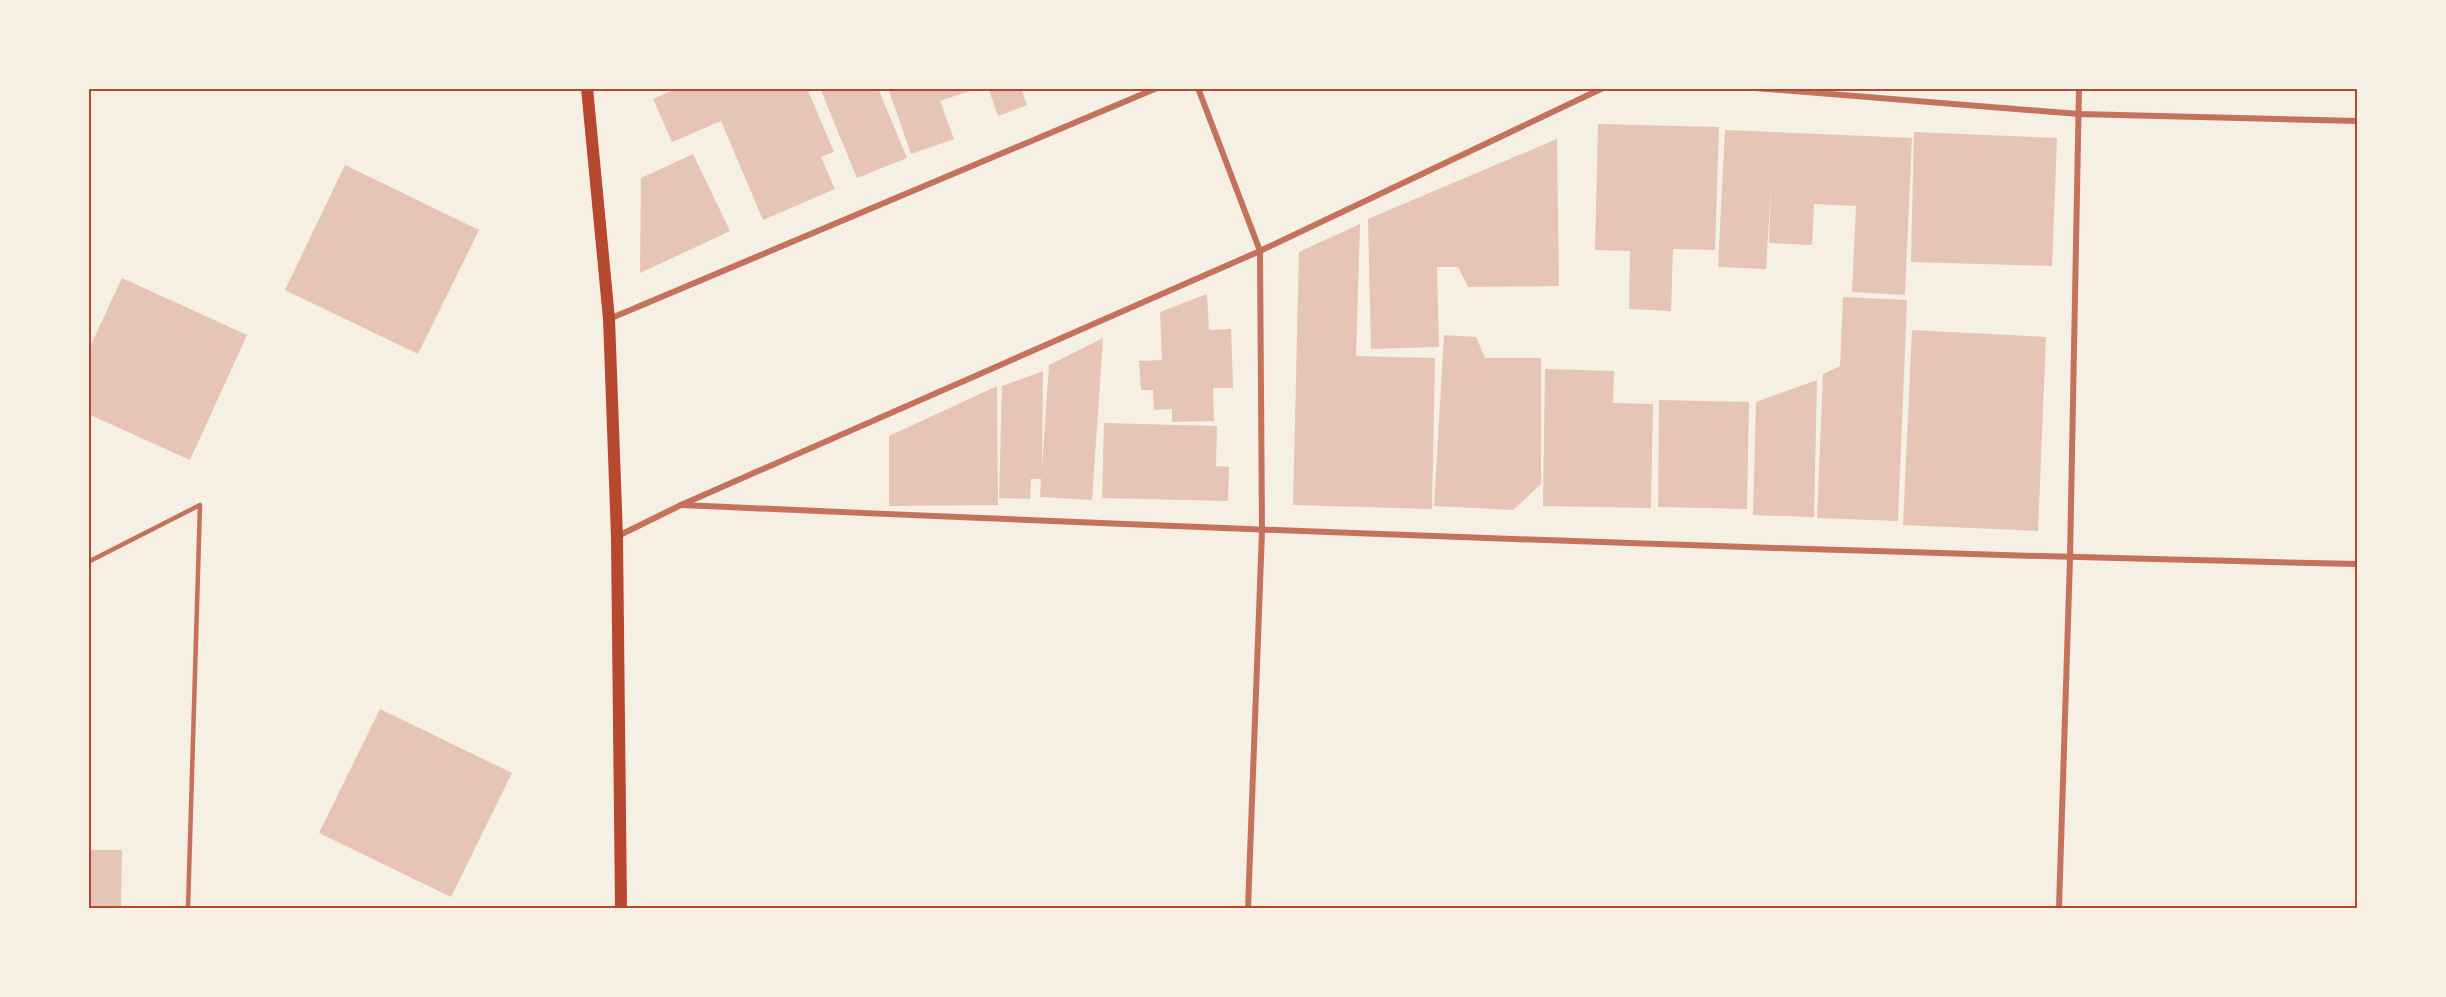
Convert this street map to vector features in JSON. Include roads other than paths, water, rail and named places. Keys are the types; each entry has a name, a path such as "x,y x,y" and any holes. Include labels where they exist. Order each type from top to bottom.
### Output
{"main road":[{"path":"587,88 609,319 617,537 621,909"}],"street":[{"path":"609,319 1157,88"},
{"path":"1198,88 1260,251 1262,531 1248,909"},
{"path":"617,537 681,506 1260,251 1603,88"},
{"path":"1755,88 2079,114 2358,121"},
{"path":"2060,909 2070,558 2079,88"},
{"path":"681,506 1262,531 2070,558 2358,564"}],"lane":[{"path":"88,562 200,505 189,909"}]}
